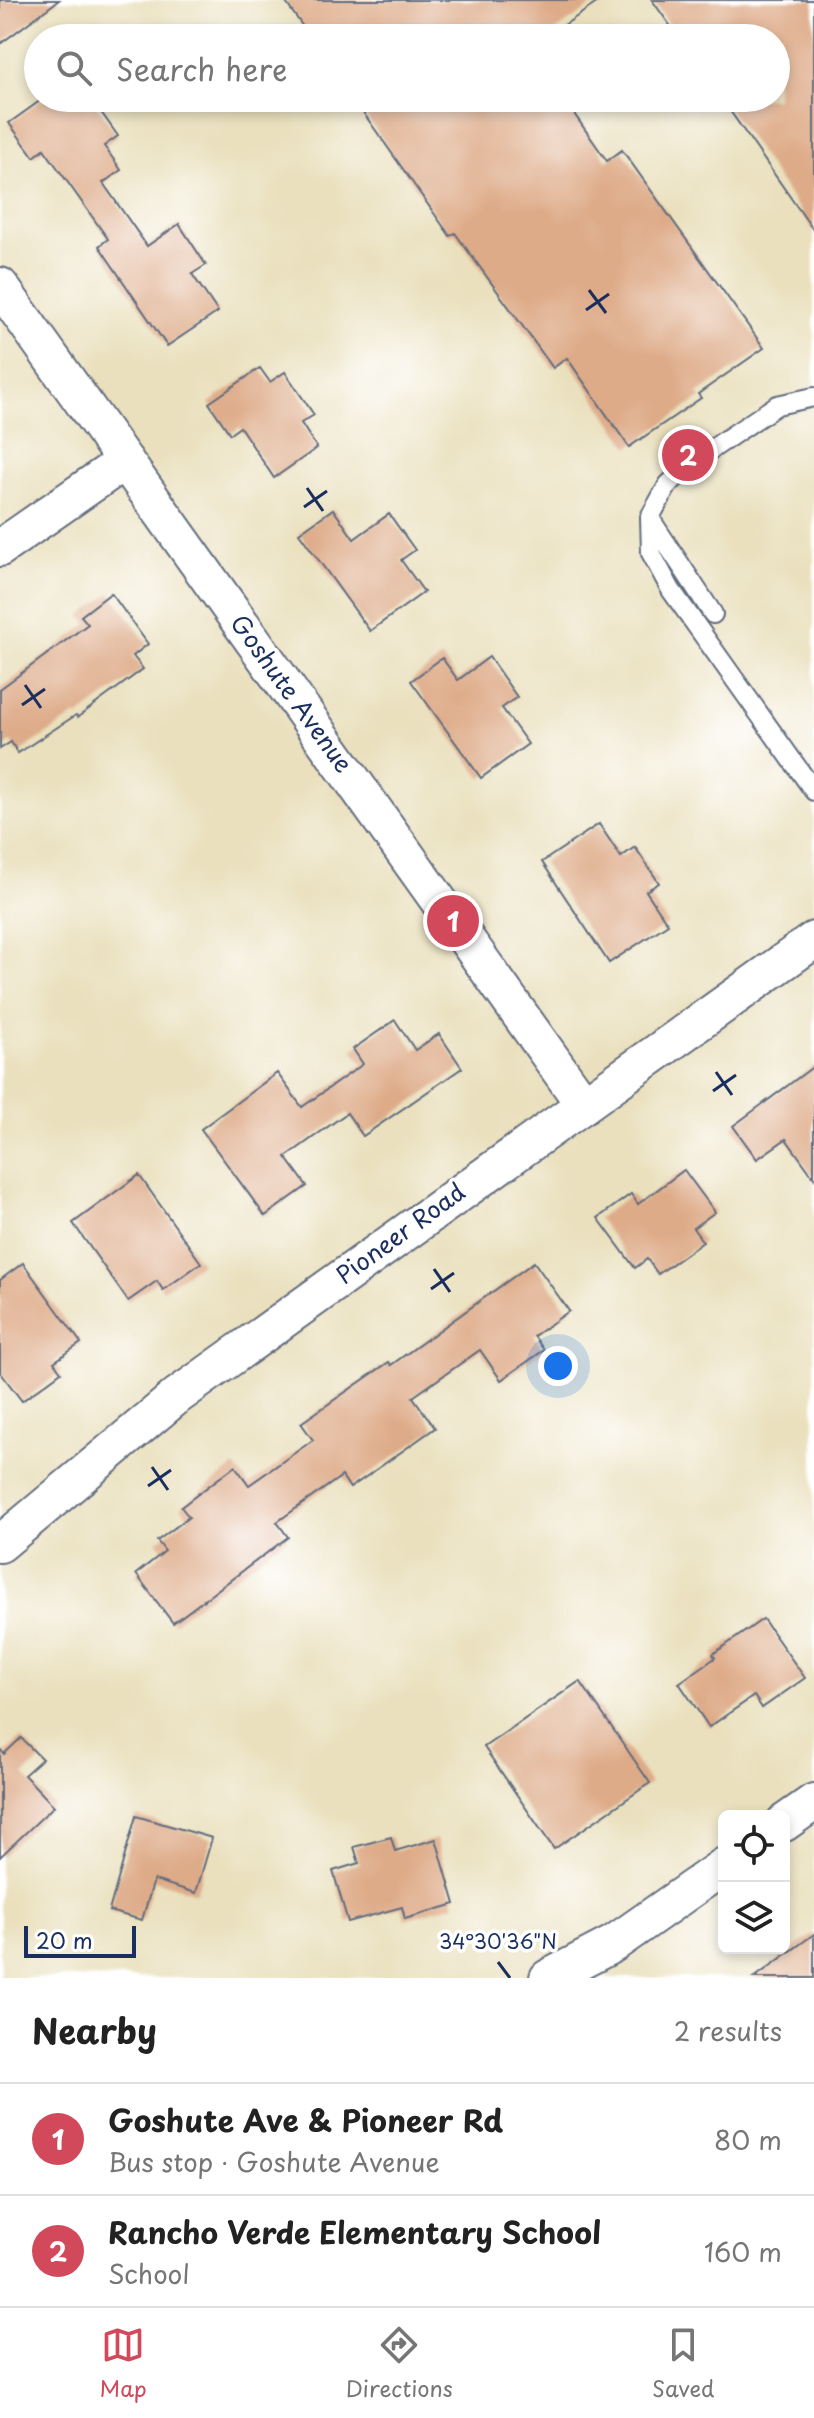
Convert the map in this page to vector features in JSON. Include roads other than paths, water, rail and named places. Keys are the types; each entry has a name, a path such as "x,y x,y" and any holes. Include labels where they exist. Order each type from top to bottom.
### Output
{"street":[{"name":"Goshute Avenue","path":"0,286 583,1103"},
{"path":"0,548 125,461"},
{"name":"Pioneer Road","path":"0,1544 177,1396 814,940"},
{"path":"790,1819 814,1802"},
{"path":"548,1978 613,1944 718,1870"}],"lane":[{"path":"814,397 777,405 690,464 668,485 650,517 651,553 671,590 814,791"},
{"path":"650,517 713,614"}],"place":[{"name":"Rancho Verde Elementary School","path":"688,455"},
{"name":"Goshute Ave & Pioneer Rd","path":"453,921"}]}
